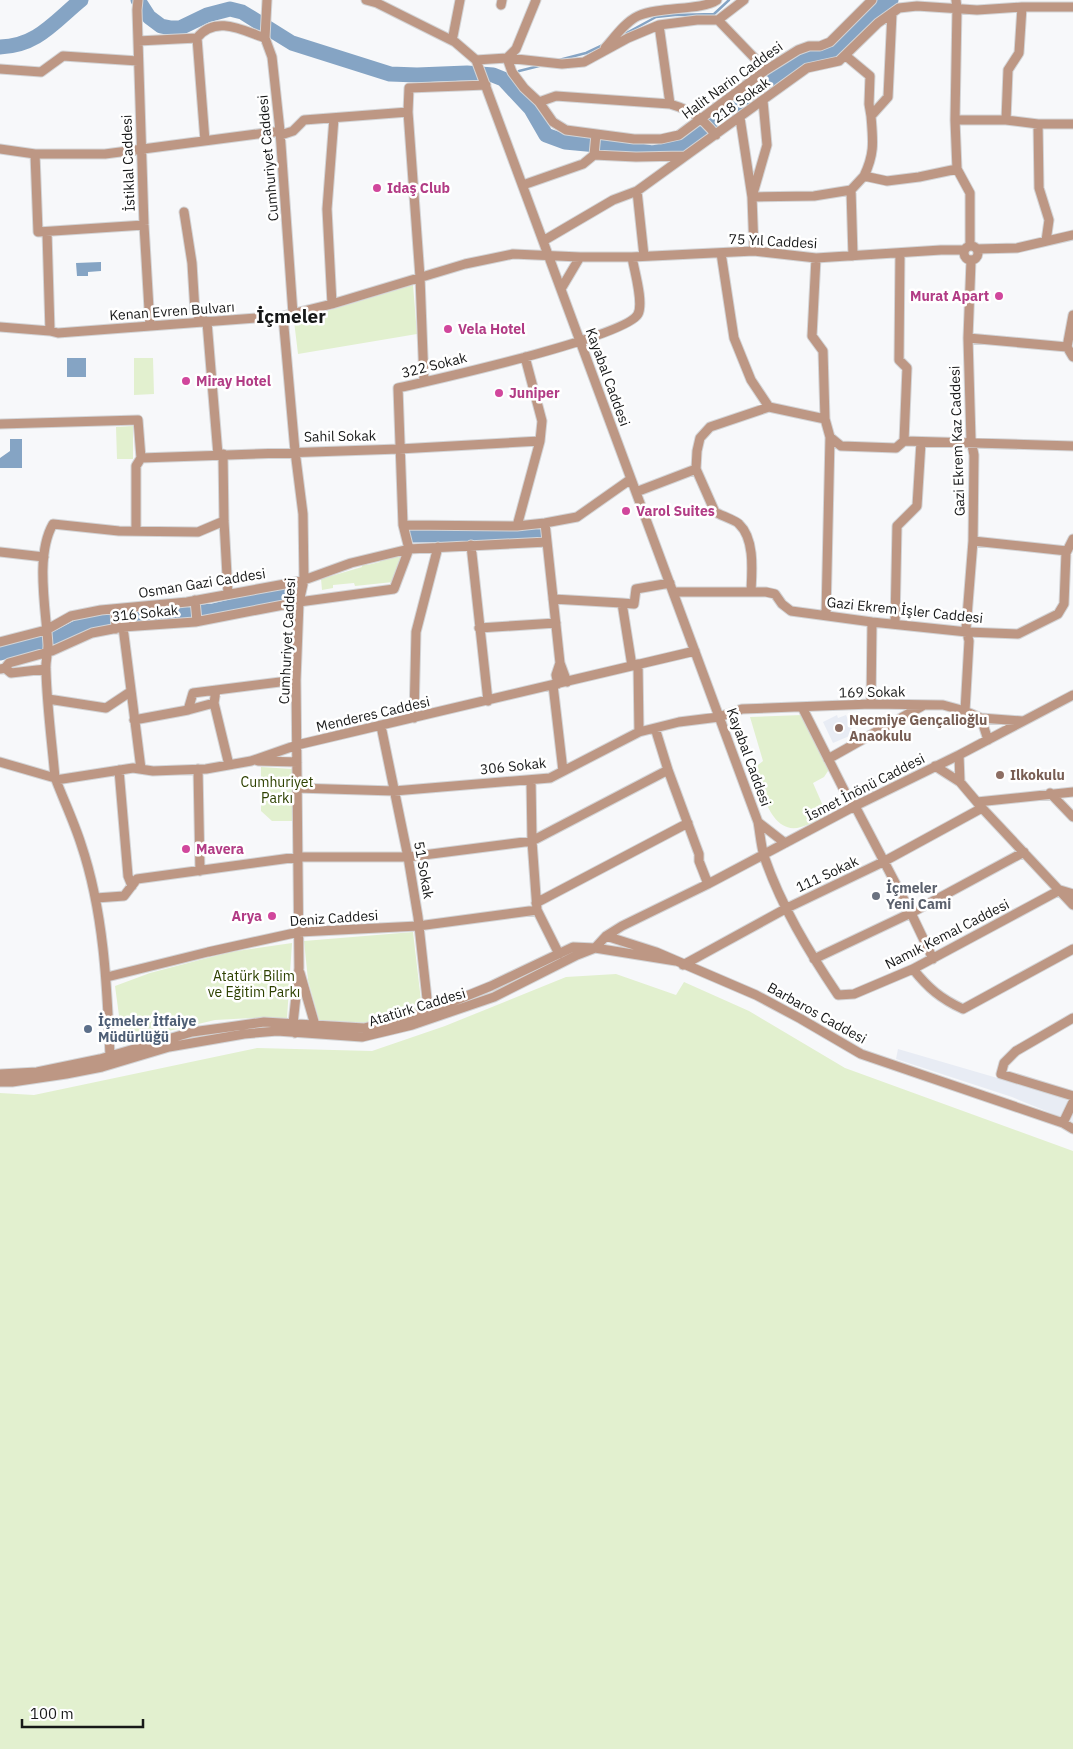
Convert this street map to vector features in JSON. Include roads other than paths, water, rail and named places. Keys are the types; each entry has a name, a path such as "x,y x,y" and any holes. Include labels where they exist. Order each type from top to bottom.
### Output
{"street":[{"name":"İstiklal Caddesi","path":"138,0 136,10 150,326"},
{"name":"Cumhuriyet Caddesi","path":"267,0 264,38 272,57 281,133 294,314"},
{"name":"Kayabal Caddesi","path":"366,0 376,2 455,42 477,62 758,822 764,855"},
{"path":"453,36 460,0"},
{"path":"507,58 516,49 536,0"},
{"path":"656,0 657,10"},
{"path":"598,56 621,29 636,17 657,10 706,5 717,0"},
{"path":"477,62 507,58 561,64 584,62 628,38 659,25 697,20 718,20 744,0"},
{"name":"Halit Narin Caddesi","path":"507,58 512,72 524,88 539,102 553,122 566,130 634,139 661,139 680,135 766,70 798,50 830,42 872,0"},
{"path":"957,4 955,120 957,169 970,193 971,249 978,256 975,260 971,261 966,259 964,254 971,249"},
{"name":"218 Sokak","path":"543,241 612,200 637,191 807,68 839,61 878,23 899,8 957,4 977,10 1022,7 1073,7"},
{"path":"1006,120 1008,70 1019,53 1022,7"},
{"path":"871,116 888,97 892,13"},
{"path":"718,20 766,70"},
{"path":"659,25 670,104"},
{"path":"205,141 197,38 204,30 216,26 234,27 264,38"},
{"path":"138,41 197,38"},
{"path":"0,69 41,72 63,56 138,61"},
{"path":"752,197 814,196 851,190 864,176 874,146 869,104 870,76 846,56"},
{"path":"424,382 420,277 408,112 409,88 486,85"},
{"path":"539,102 556,96 670,104 685,108 703,119 716,135"},
{"path":"752,197 767,145 763,101"},
{"path":"0,149 35,154 106,154 293,131 304,120 408,112"},
{"path":"332,304 327,209 334,118"},
{"path":"740,118 752,197 754,252"},
{"path":"955,120 1006,120 1038,124 1073,124"},
{"path":"1038,124 1039,188 1049,220 1046,241"},
{"path":"594,155 596,134"},
{"path":"35,154 38,232 144,224"},
{"path":"523,185 583,164 594,155 636,157 684,156"},
{"path":"864,176 887,180 919,177 957,169"},
{"path":"851,190 853,256"},
{"path":"637,191 644,256"},
{"path":"184,212 192,263 195,312 199,317 208,322 221,455 228,594"},
{"path":"47,232 50,331"},
{"name":"75 Yıl Caddesi","path":"548,255 632,257 754,252 816,258 1017,248 1073,235"},
{"path":"721,253 734,338 751,380 769,406"},
{"path":"900,253 899,360 907,368 904,441"},
{"name":"Kenan Evren Bulvarı","path":"0,327 58,333 283,316 332,304 465,264 513,254 548,255"},
{"path":"561,289 580,257"},
{"path":"580,342 631,321 638,313 640,302 632,257"},
{"path":"816,258 812,336 823,351 825,419 830,437 826,615"},
{"name":"Gazi Ekrem Kaz Caddesi","path":"965,711 969,641 967,632 973,541 974,454 968,338 971,261"},
{"path":"1073,315 1067,347 1073,357"},
{"name":"Cumhuriyet Caddesi","path":"283,316 295,451 303,514 304,580 299,602 296,680 299,968 294,1028"},
{"path":"968,338 1067,347"},
{"name":"322 Sokak","path":"403,525 398,388 580,342"},
{"path":"517,526 540,441 542,421 525,357"},
{"path":"751,591 752,556 748,540 739,523 715,512 696,469 700,438 710,427 769,406 825,419"},
{"path":"0,424 138,420 141,458 136,466 136,531"},
{"path":"830,437 841,446 896,448 904,441 1073,446"},
{"name":"Sahil Sokak","path":"141,458 295,451 399,449 540,441"},
{"path":"895,624 897,526 917,506 921,442"},
{"path":"636,492 696,469"},
{"path":"299,602 394,589 409,549 403,525 517,526 578,517 631,479"},
{"path":"110,1056 107,977 96,898 81,844 55,779 46,670 48,650 44,557 48,533 53,524 136,531 198,532 224,521"},
{"path":"545,523 560,663 567,682"},
{"name":"Gazi Ekrem İşler Caddesi","path":"622,603 634,604 636,589 671,587 766,592 775,594 782,604 791,611 967,632 1018,634 1058,614 1068,604 1067,551 1073,539"},
{"path":"973,541 1067,551"},
{"name":"Osman Gazi Caddesi","path":"0,642 46,632 71,616 195,603 228,594 304,580 351,563 409,549 547,542"},
{"path":"471,545 488,701"},
{"path":"414,718 416,632 438,547"},
{"path":"0,552 44,557"},
{"path":"553,599 622,603 635,665 639,732"},
{"name":"316 Sokak","path":"3,668 9,663 92,633 118,627 196,619 299,602"},
{"path":"195,603 196,619"},
{"path":"115,611 130,692 141,770"},
{"path":"871,704 872,622"},
{"path":"479,628 556,623"},
{"name":"Menderes Caddesi","path":"55,779 133,768 153,771 198,769 251,761 297,745 695,651"},
{"path":"560,663 555,684 563,771"},
{"path":"3,668 11,673 46,670"},
{"path":"188,710 193,693 296,680"},
{"path":"216,690 214,703 229,764"},
{"path":"48,699 106,708 130,692"},
{"name":"İsmet İnönü Caddesi","path":"775,848 855,806 960,755 1073,695"},
{"path":"134,720 214,703"},
{"name":"169 Sokak","path":"719,717 742,709 871,704 943,705 981,718 1024,721"},
{"path":"828,759 924,705"},
{"path":"802,707 846,794 855,806 911,912 933,959"},
{"name":"306 Sokak","path":"298,788 394,791 550,778 639,732 679,722 719,717"},
{"path":"981,718 988,740"},
{"name":"51 Sokak","path":"381,726 418,916 428,1016"},
{"path":"655,728 708,884"},
{"path":"960,755 960,782"},
{"path":"251,761 297,762"},
{"path":"0,762 55,779"},
{"path":"935,766 960,782 1073,905"},
{"path":"198,769 200,870"},
{"path":"119,770 128,876 132,886"},
{"path":"96,898 124,896 137,879 298,857 408,857 532,841 668,770"},
{"path":"531,780 532,841 537,907 559,954"},
{"path":"980,805 1050,793 1073,792"},
{"path":"1050,793 1073,817"},
{"name":"111 Sokak","path":"679,963 883,862 980,805"},
{"path":"758,822 786,843"},
{"name":"Deniz Caddesi","path":"107,977 299,932 418,926 537,907 688,823"},
{"name":"Atatürk Caddesi","path":"0,1082 12,1082 102,1067 194,1042 244,1034 315,1025 364,1028 428,1016 494,997 577,955 595,948 606,936 622,926 708,884 775,848"},
{"path":"814,959 911,912 1024,852"},
{"name":"Namık Kemal Caddesi","path":"764,855 787,908 814,959 838,995 854,994 914,968 1060,890"},
{"path":"1060,890 1073,893"},
{"name":"Barbaros Caddesi","path":"606,936 656,952 756,995 801,1018 861,1054 1063,1123 1073,1129"},
{"name":"Atatürk Caddesi","path":"0,1074 37,1072 110,1056 192,1032 264,1022 294,1028 308,1034 362,1037 412,1025 573,947 595,948 679,963"},
{"path":"914,968 924,982 945,1001 963,1009 1073,949"},
{"name":"Cumhuriyet Caddesi","path":"299,968 315,1025"},
{"path":"1073,1018 1016,1051 1004,1063 1001,1074 1073,1096"},
{"path":"308,1034 315,1025"},
{"path":"1063,1123 1073,1102"}],"water":[{"path":"101,262 101,271 88,272 88,276 77,276 76,263"},
{"path":"67,358 86,358 86,377 67,377"},
{"path":"10,439 22,439 22,468 0,468 0,458 10,451"}],"waterway":[{"path":"0,47 13,46 35,37 81,0"},
{"path":"138,0 149,17 161,26 180,28 207,15 230,9 242,12 292,43 390,74 467,73 493,75 503,79 531,109 546,135 565,142 652,153 686,144 795,64 808,58 827,55 840,48 876,10 891,0"},
{"path":"621,36 656,17 714,14 729,0"},
{"path":"559,60 586,53 603,45"},
{"path":"519,71 539,66"},
{"path":"497,76 505,74"},
{"path":"411,535 540,534"},
{"path":"0,653 61,636 88,622 213,611 285,594"}],"place":[{"name":"Idaş Club","path":"377,188"},
{"name":"Murat Apart","path":"999,296"},
{"name":"Vela Hotel","path":"448,329"},
{"name":"Miray Hotel","path":"186,381"},
{"name":"Juniper","path":"499,393"},
{"name":"Varol Suites","path":"626,511"},
{"name":"Necmiye Gençalioğlu Anaokulu","path":"839,728"},
{"name":"Ilkokulu","path":"1000,775"},
{"name":"Mavera","path":"186,849"},
{"name":"İçmeler Yeni Cami","path":"876,896"},
{"name":"Arya","path":"272,916"},
{"name":"İçmeler İtfaiye Müdürlüğü","path":"88,1029"}],"district":[{"name":"İçmeler","path":"291,316"}],"park label":[{"name":"Cumhuriyet Parkı","path":"277,790"},
{"name":"Atatürk Bilim ve Eğitim Parkı","path":"254,984"}]}
